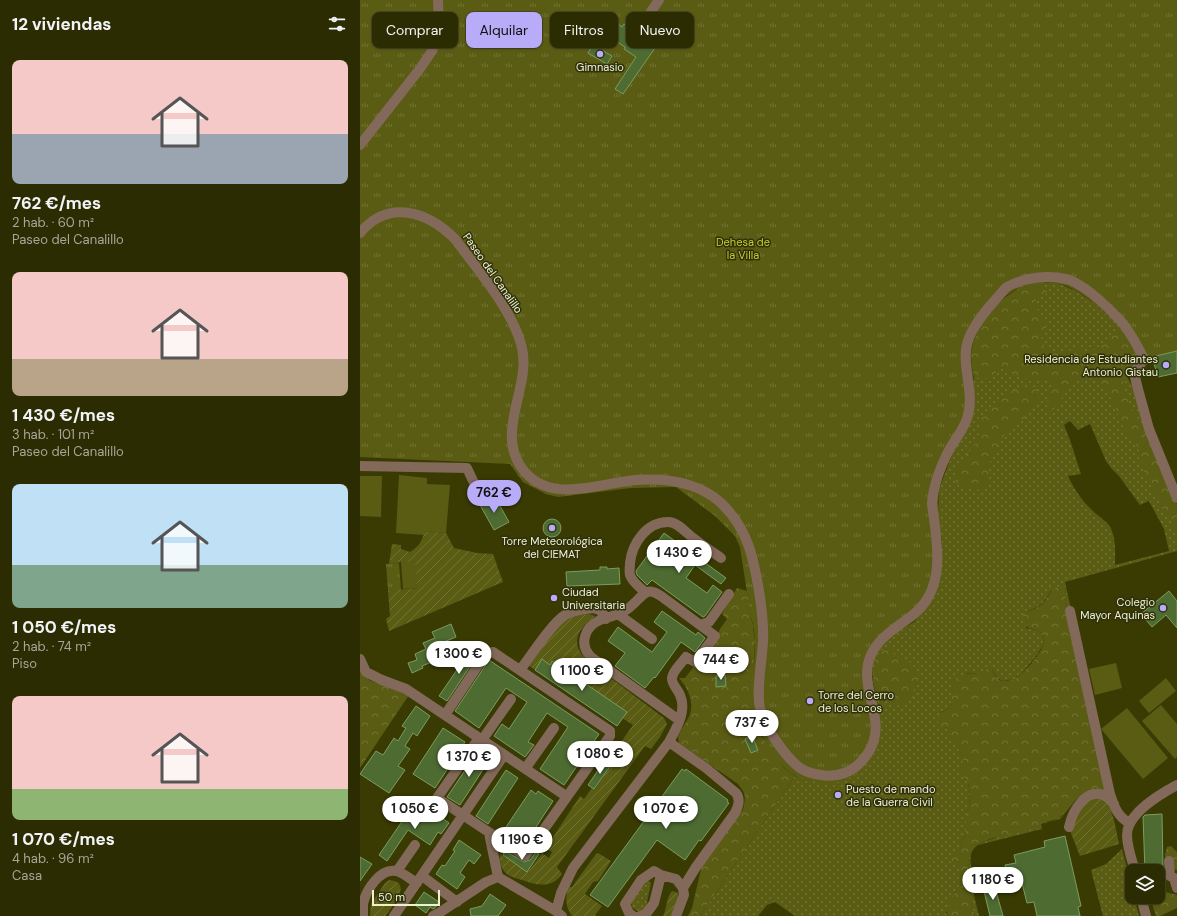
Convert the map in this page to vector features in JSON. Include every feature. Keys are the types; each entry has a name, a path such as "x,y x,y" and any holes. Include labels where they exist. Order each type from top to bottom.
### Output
{"street":[{"path":"360,145 419,70 432,51 439,29 438,0"},
{"path":"651,12 659,0"},
{"name":"Paseo del Canalillo","path":"360,233 376,218 392,212 417,214 430,219 455,239 499,300 516,327 522,348 522,378 511,438 519,464 530,477 543,485 559,490 588,488 637,480 672,480 705,491 720,502 728,511 737,523 750,546 758,585 764,640 759,698 760,709 764,719 783,750 800,768 809,773 831,776 841,775 854,769 861,763 870,750 875,738 876,721 874,707 866,677 869,661 876,646 886,636 918,611 931,590 938,563 932,504 933,495 935,484 948,453 964,426 968,416 970,406 966,350 969,338 988,307 1007,288 1027,279 1042,277 1067,279 1085,289 1104,304 1126,327 1143,357 1137,368 1135,377 1138,390 1149,429 1177,498"},
{"path":"360,466 467,468 482,498"},
{"path":"646,593 635,583 629,574 631,558 636,542 645,531 659,523 669,522 680,527 692,538 721,558"},
{"path":"489,833 498,877 559,913 561,893 573,868 669,742 680,720 682,710 680,696 672,677 686,657 695,662 715,636 661,596 654,592 646,593 632,606 618,614 597,622 586,633 584,647 586,652 591,657 680,720"},
{"path":"700,625 709,622 729,594"},
{"path":"520,670 555,625 566,614 593,608 600,610 606,619"},
{"path":"1070,611 1114,804 1120,816 1129,822"},
{"path":"618,614 652,640"},
{"path":"445,714 485,655 492,652 610,731 610,736 566,796 525,856 437,798 511,699"},
{"path":"360,659 366,672 406,689 566,796"},
{"path":"525,769 554,728"},
{"path":"669,742 706,768 739,797 735,813 696,867 683,888"},
{"path":"398,915 419,880 504,755"},
{"path":"1133,864 1127,840 1129,822 1148,804 1177,784"},
{"path":"1069,827 1075,809 1084,799 1092,795 1099,794 1106,797 1114,804"},
{"path":"397,871 415,845"},
{"path":"1169,861 1170,876 1174,878 1177,888"},
{"path":"363,916 364,903 369,890 378,878 385,872 390,871 397,871 419,880 457,902"},
{"path":"633,916 629,913 625,904 641,880 654,871 661,875 676,879 683,888 684,895 676,916"},
{"path":"640,916 646,914 654,903 661,875"},
{"path":"433,916 486,882 498,877"},
{"path":"1143,904 1146,916"}],"green space":[{"name":"Dehesa de la Villa","path":"360,0 1177,0 1177,351 1152,357 1137,357 1123,330 1111,316 1084,295 1057,283 1036,283 1021,286 1002,299 981,324 976,333 971,351 974,391 973,417 957,444 940,485 938,510 942,551 934,593 929,605 923,612 885,642 874,656 872,671 879,712 879,737 875,753 871,760 862,770 850,778 843,781 819,783 794,775 779,762 766,743 757,722 752,702 755,638 740,547 735,536 715,516 676,487 631,488 558,497 546,494 523,482 510,464 360,457"},
{"path":"1039,282 1058,283 1076,291 1095,303 1121,328 1137,357 1133,366 1124,373 1133,386 1177,505 1177,551 1065,582 1105,791 1083,795 1077,799 1083,794 1065,587 1051,591 1041,604 1025,612 1026,628 1040,631 1044,639 1043,645 1037,655 1021,674 1014,679 1003,681 997,678 992,669 981,674 967,673 952,688 950,708 941,712 942,726 947,728 959,748 963,760 963,777 968,782 970,794 969,807 966,813 966,834 962,840 960,848 950,861 959,867 962,876 960,886 954,894 946,913 948,916 795,916 775,902 767,905 758,916 700,916 795,776 823,783 879,710 873,681 872,670 874,657 880,648 898,631 914,622 929,604 942,560 942,540 938,516 939,489 955,447 974,378 971,353 973,343 981,325 989,313 1003,299 1021,286","holes":["1070,421 1078,430 1090,424 1106,461 1111,468 1119,476 1140,505 1149,501 1164,529 1169,551 1115,565 1115,543 1111,528 1082,499 1068,476 1081,474 1064,425"]},
{"path":"1035,284 1043,285 1047,288 1046,293 1036,300 1035,306 1047,324 1042,338 1043,344 1048,349 1065,352 1077,348 1091,351 1099,347 1117,332 1121,331 1131,341 1138,354 1136,361 1124,373 1123,387 1130,406 1141,424 1150,447 1161,466 1177,508 1177,531 1172,527 1171,520 1160,506 1159,501 1154,495 1152,483 1146,476 1142,466 1141,456 1134,439 1126,431 1119,418 1115,405 1098,380 1092,377 1085,380 1073,381 1055,408 1051,411 1047,410 1048,402 1045,393 1048,390 1053,390 1055,386 1052,382 1024,378 1000,369 985,379 974,376 971,351 974,340 983,323 996,307 1010,294"},
{"path":"1030,387 1036,388 1039,398 1036,405 1026,417 1010,428 1001,439 991,457 986,486 978,490 957,484 954,476 966,455 982,435 980,425 981,419 1002,397 1015,390"},
{"path":"399,475 427,478 427,484 450,485 446,533 424,531 424,535 396,533"},
{"path":"360,476 382,476 381,517 360,516"},
{"path":"424,531 446,533 454,548 477,553 493,554 503,582 389,631 386,619 390,616 388,591 417,588 401,562 389,564 392,544 401,545 401,549 410,552 420,543 423,538"},
{"path":"415,561 417,588 403,589 401,562"},
{"path":"399,563 401,590 388,591 386,564"},
{"path":"1064,585 1067,611 1104,787 1081,796 1066,812 1054,820 1042,823 1036,828 993,838 977,844 970,852 968,859 975,884 971,886 971,903 975,916 948,916 948,906 959,887 961,877 959,867 952,864 949,857 960,848 962,840 966,834 966,813 969,807 970,794 968,782 963,777 961,770 963,760 960,751 947,728 942,726 937,721 937,718 941,713 950,708 953,681 961,676 967,674 981,674 988,668 992,669 998,679 1006,681 1018,677 1028,667 1038,655 1044,643 1044,639 1040,631 1026,626 1022,618 1025,612 1035,609 1043,603 1055,588"},
{"path":"737,588 747,591 755,641 752,703 761,735 784,768 795,776 700,916 688,916 692,908 702,865 743,809 745,798 743,790 738,784 679,743 678,737 691,712 691,701 688,691 679,678 685,678 717,637 720,629 727,619 722,614"},
{"path":"589,614 595,616 584,626 578,637 577,643 582,655 664,718 667,724 651,749 645,746 557,867 562,874 558,879 549,884 538,884 507,874 501,866 500,854 528,872 542,853 549,858 552,852 546,848 580,796 584,799 592,788 595,789 611,765 607,762 633,725 622,718 626,712 552,661 550,665 542,660 535,670 528,665 563,620 579,615"},
{"path":"886,647 891,649 895,656 912,663 919,677 914,689 914,696 907,703 897,706 887,698 885,693 877,689 874,685 875,659"},
{"path":"360,663 369,680 409,695 360,768"},
{"path":"1116,663 1122,688 1095,695 1089,669"},
{"path":"1166,678 1176,691 1149,713 1139,701"},
{"path":"1161,705 1177,724 1177,757 1175,759 1142,721"},
{"path":"1127,708 1168,758 1143,779 1101,729"},
{"path":"1101,797 1108,802 1114,820 1119,844 1080,856 1067,823 1088,799"},
{"path":"1077,799 1060,819 1041,824 1042,829 978,845 974,849 970,858 977,885 972,887 979,916 975,916 971,903 971,886 975,884 968,859 969,852 977,844 1040,823 1052,821 1062,816"},
{"path":"1171,846 1177,852 1177,870 1166,868 1165,855 1167,847"},
{"path":"1122,849 1126,864 1125,904 1136,904 1139,916 1103,916 1091,870 1106,864"},
{"path":"598,853 611,861 598,881 593,882 585,894 602,906 595,915 596,916 572,916 566,902 569,887 572,887"},
{"path":"389,880 400,885 401,890 396,901 385,916 370,916 371,904 385,883"},
{"path":"647,880 651,883 646,907 644,910 637,911 632,907 631,900"},
{"path":"672,891 678,893 679,899 677,905 671,916 663,916 669,897"},
{"path":"1165,892 1177,895 1177,908 1160,916 1156,916 1152,904 1165,904"}],"building":[{"path":"618,24 622,27 624,24 626,25 626,48 655,48 623,94 615,89 636,57 624,49 625,47 618,42"},
{"name":"Gimnasio","path":"591,48 598,48 612,56 607,64 588,53"},
{"name":"Residencia de Estudiantes Antonio Gistau","path":"1177,351 1177,373 1158,377 1152,357"},
{"path":"495,497 509,522 494,530 480,505"},
{"name":"Torre Meteorológica del CIEMAT","path":"552,519 558,522 561,528 558,534 552,537 546,534 543,528 546,522"},
{"path":"664,533 726,578 721,584 695,565 686,578 707,593 713,585 722,592 703,617 652,580 647,585 637,575 636,571"},
{"path":"600,567 607,567 607,569 619,568 620,584 567,586 566,572 600,570"},
{"name":"Colegio Mayor Aquinas","path":"1169,591 1177,601 1177,628 1166,615 1152,627 1141,614"},
{"path":"662,611 696,635 698,632 705,638 695,652 681,642 655,678 654,677 645,688 615,666 625,653 608,641 618,627 652,652 667,632 654,622"},
{"path":"451,624 456,637 439,644 442,650 431,655 434,661 422,666 423,668 412,673 408,663 417,660 415,654 426,649 423,643 435,638 432,632"},
{"path":"472,648 479,653 447,701 439,696"},
{"path":"542,659 550,665 552,661 627,712 617,726 535,670"},
{"path":"489,660 599,734 564,785 540,769 568,727 547,713 528,742 534,745 525,757 494,736 502,724 509,729 527,702 506,688 479,728 455,711"},
{"path":"725,675 726,686 716,687 716,676"},
{"path":"416,706 430,716 417,736 413,733 405,746 410,749 398,766 405,770 389,793 360,774 376,751 383,755 394,738 398,741 406,728 402,726"},
{"path":"443,728 465,742 435,788 413,774"},
{"path":"752,736 758,750 751,753 745,739"},
{"path":"478,751 490,759 460,805 447,797"},
{"path":"605,760 611,765 594,789 588,785"},
{"path":"682,769 685,771 686,769 728,800 727,802 729,803 685,860 657,840 608,907 590,895"},
{"path":"506,770 518,778 488,824 476,816"},
{"path":"531,790 536,794 538,791 553,801 523,847 502,833"},
{"path":"414,804 440,822 442,818 449,823 441,834 438,832 430,845 408,830 387,861 379,855"},
{"path":"1162,814 1163,864 1145,864 1143,817 1145,815"},
{"path":"1065,836 1081,906 1078,907 1080,916 1037,916 1034,902 1027,903 1020,875 1008,878 1005,865 1016,863 1014,855 1045,847 1044,841"},
{"path":"459,840 481,855 474,864 469,860 460,873 465,877 457,889 436,874 442,865 445,866 455,851 453,850"},
{"path":"505,851 524,862 530,860 536,852 539,854 527,872 503,855"},
{"path":"360,857 372,864 360,881"},
{"path":"994,884 1003,916 990,916 983,887"},
{"path":"424,892 439,902 435,908 433,909 430,907 426,913 415,905"},
{"path":"490,894 506,905 498,916 471,916 470,909 482,906"}],"place":[{"name":"Gimnasio","path":"600,54"},
{"name":"Residencia de Estudiantes Antonio Gistau","path":"1166,365"},
{"name":"Torre Meteorológica del CIEMAT","path":"552,528"},
{"name":"Ciudad Universitaria","path":"554,598"},
{"name":"Colegio Mayor Aquinas","path":"1163,608"},
{"name":"Torre del Cerro de los Locos","path":"810,701"},
{"name":"Puesto de mando de la Guerra Civil","path":"838,795"}]}
